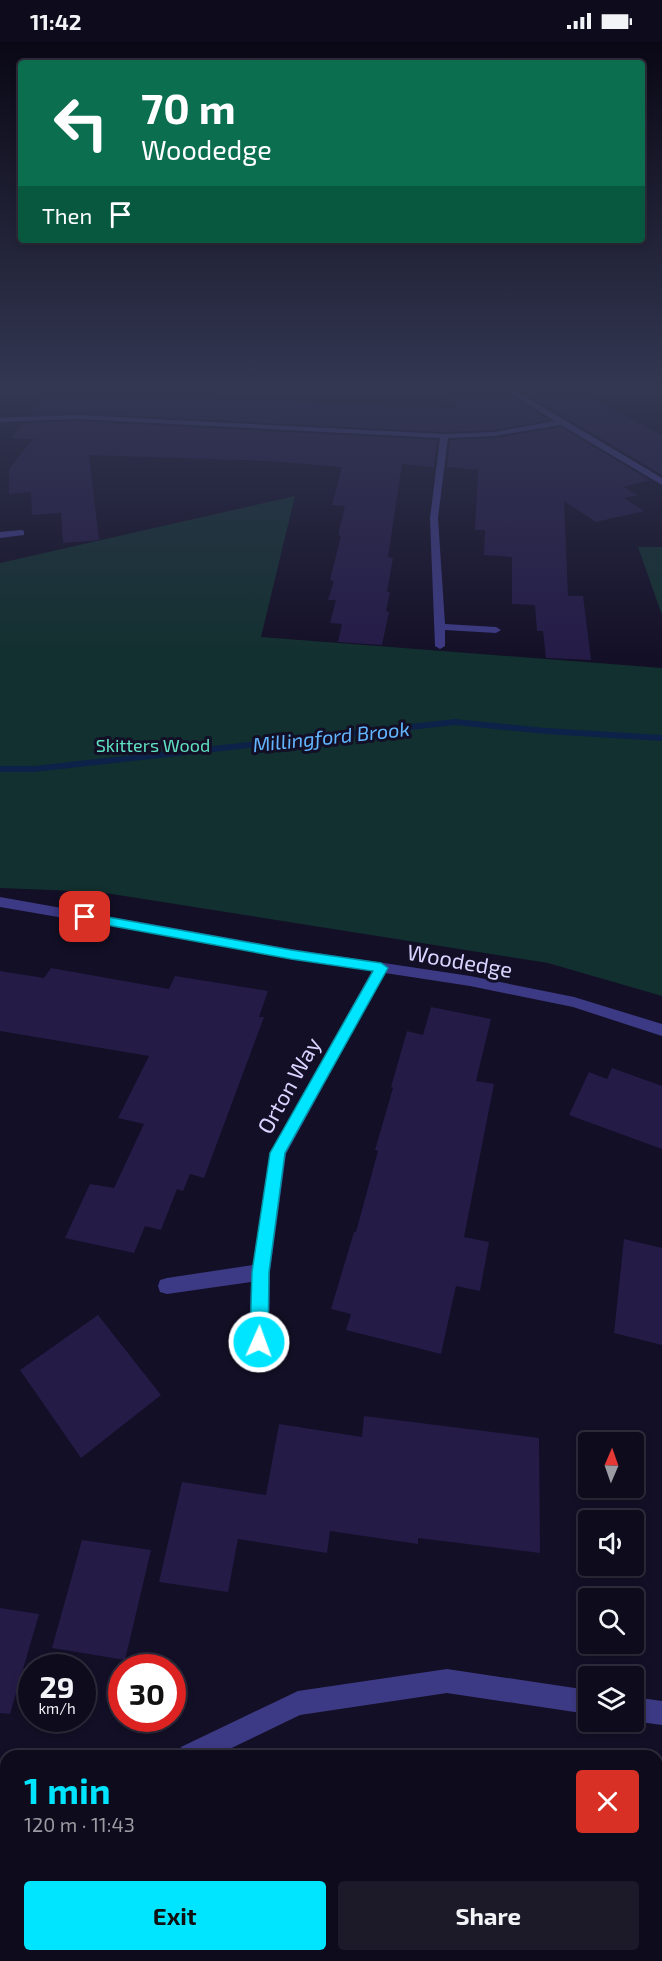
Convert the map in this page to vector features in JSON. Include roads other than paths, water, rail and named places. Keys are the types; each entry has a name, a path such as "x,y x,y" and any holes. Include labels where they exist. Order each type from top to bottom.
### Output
{"street":[{"path":"439,481 434,518 440,646"},
{"path":"0,535 21,534"},
{"path":"440,627 496,630"},
{"name":"Woodedge","path":"0,902 291,954 470,981 574,1002 662,1030"},
{"name":"Orton Way","path":"259,1342 261,1272 278,1153 381,968"},
{"path":"167,1286 261,1272"},
{"path":"202,1750 298,1703 447,1681 578,1701"},
{"path":"644,1710 662,1713"}],"waterway":[{"name":"Millingford Brook","path":"0,769 34,769 455,722 546,731 662,738"}],"park label":[{"name":"Skitters Wood","path":"153,745"}]}
